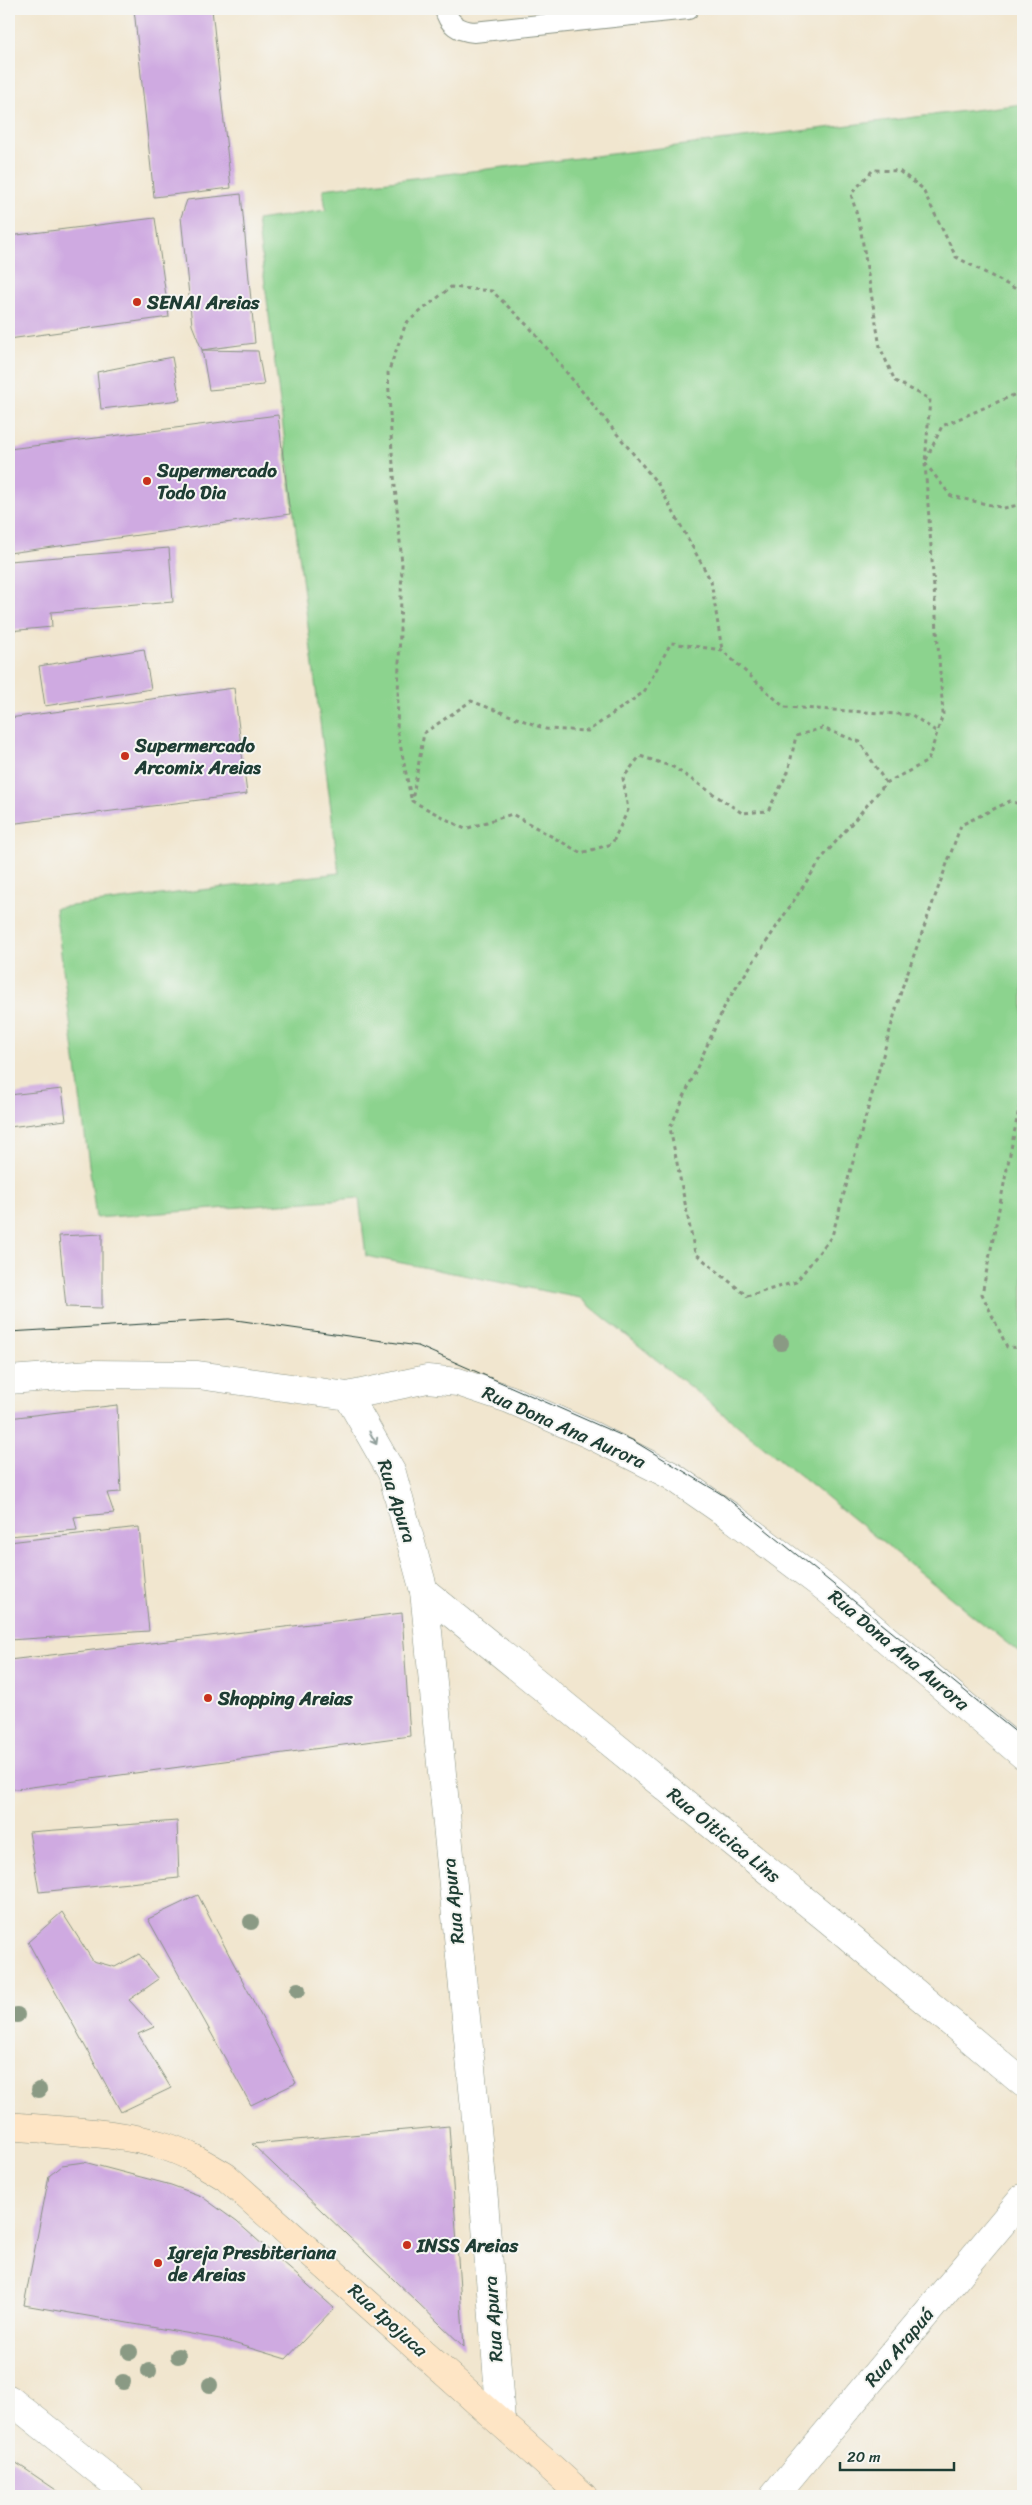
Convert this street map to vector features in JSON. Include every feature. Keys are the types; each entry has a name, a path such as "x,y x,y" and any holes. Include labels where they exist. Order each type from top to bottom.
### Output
{"main road":[{"name":"Rua Ipojuca","path":"9,2126 127,2137 182,2152 218,2173 501,2421 583,2496"}],"street":[{"name":"Rua Dona Ana Aurora","path":"9,1380 90,1374 198,1375 348,1396 427,1380 458,1382 509,1399 672,1476 827,1589 1023,1756"},
{"name":"Rua Apura","path":"348,1396 392,1473 424,1590 484,2200 501,2421"},
{"name":"Rua Oiticica Lins","path":"424,1590 830,1921 1023,2083"},
{"name":"Rua Arapuá","path":"774,2496 1023,2198"},
{"path":"9,2399 130,2496"}],"lane":[{"path":"446,9 453,24 466,32 474,32 688,9"}],"path":[{"path":"1023,289 1016,289 956,257 922,188 899,171 873,170 851,194 860,226 880,347 895,381 930,400 925,463 943,714 928,761 886,784 822,858 726,1003 670,1128 696,1253 747,1296 796,1282 832,1236 902,988 961,825 1010,801 1023,805"},
{"path":"1023,196 1020,199 1023,205"},
{"path":"412,802 397,729 402,564 392,453 388,373 406,323 451,287 492,291 531,329 658,484 711,581 722,650"},
{"path":"925,463 942,426 1023,392"},
{"path":"925,463 951,496 1004,508 1023,504"},
{"path":"412,802 424,733 471,701 546,729 588,731 644,692 671,643 722,650 784,707 912,716 937,732"},
{"path":"412,802 465,829 512,814 581,853 612,844 628,810 623,778 640,756 673,767 742,812 768,811 788,772 796,736 822,728 860,742 886,784"},
{"path":"1023,1089 982,1294 1007,1347 1023,1348"}],"green space":[{"path":"1023,104 1023,1656 580,1298 366,1256 359,1198 96,1218 55,908 339,873 257,220 326,210 323,189"}],"building":[{"path":"134,9 212,9 231,188 154,197"},
{"path":"241,194 255,343 202,350 192,325 181,217 187,200"},
{"path":"155,218 169,317 9,339 9,236"},
{"path":"202,350 258,351 264,385 209,390"},
{"path":"172,357 180,400 101,409 97,372"},
{"name":"Supermercado Todo Dia","path":"278,415 290,514 9,553 9,449"},
{"path":"169,548 173,602 51,612 52,627 9,631 9,561"},
{"path":"144,649 151,689 45,706 39,666"},
{"name":"Supermercado Arcomix Areias","path":"234,688 247,794 9,824 9,718"},
{"path":"62,1089 66,1120 9,1127 9,1095"},
{"path":"102,1234 102,1308 66,1307 59,1236"},
{"path":"117,1405 121,1492 107,1493 114,1513 74,1517 77,1530 9,1536 9,1418"},
{"path":"139,1527 149,1631 9,1640 9,1542"},
{"name":"Shopping Areias","path":"402,1613 410,1736 9,1790 9,1660"},
{"path":"177,1821 179,1878 39,1892 29,1832"},
{"path":"198,1895 296,2083 251,2105 148,1919"},
{"path":"62,1912 93,1961 115,1967 139,1954 159,1979 129,2000 154,2027 138,2034 171,2088 121,2112 28,1942"},
{"name":"INSS Areias","path":"449,2126 464,2347 252,2144"},
{"name":"Igreja Presbiteriana de Areias","path":"84,2162 171,2185 201,2196 237,2222 334,2308 286,2359 220,2339 24,2305 49,2176 62,2165"},
{"path":"9,2458 65,2496 9,2496"}],"tram line":[{"path":"9,1332 229,1319 418,1346 632,1440 723,1495 1023,1738"}],"place":[{"name":"SENAI Areias","path":"137,302"},
{"name":"Supermercado Todo Dia","path":"147,481"},
{"name":"Supermercado Arcomix Areias","path":"125,756"},
{"name":"Shopping Areias","path":"208,1698"},
{"name":"INSS Areias","path":"407,2245"},
{"name":"Igreja Presbiteriana de Areias","path":"158,2263"}]}
